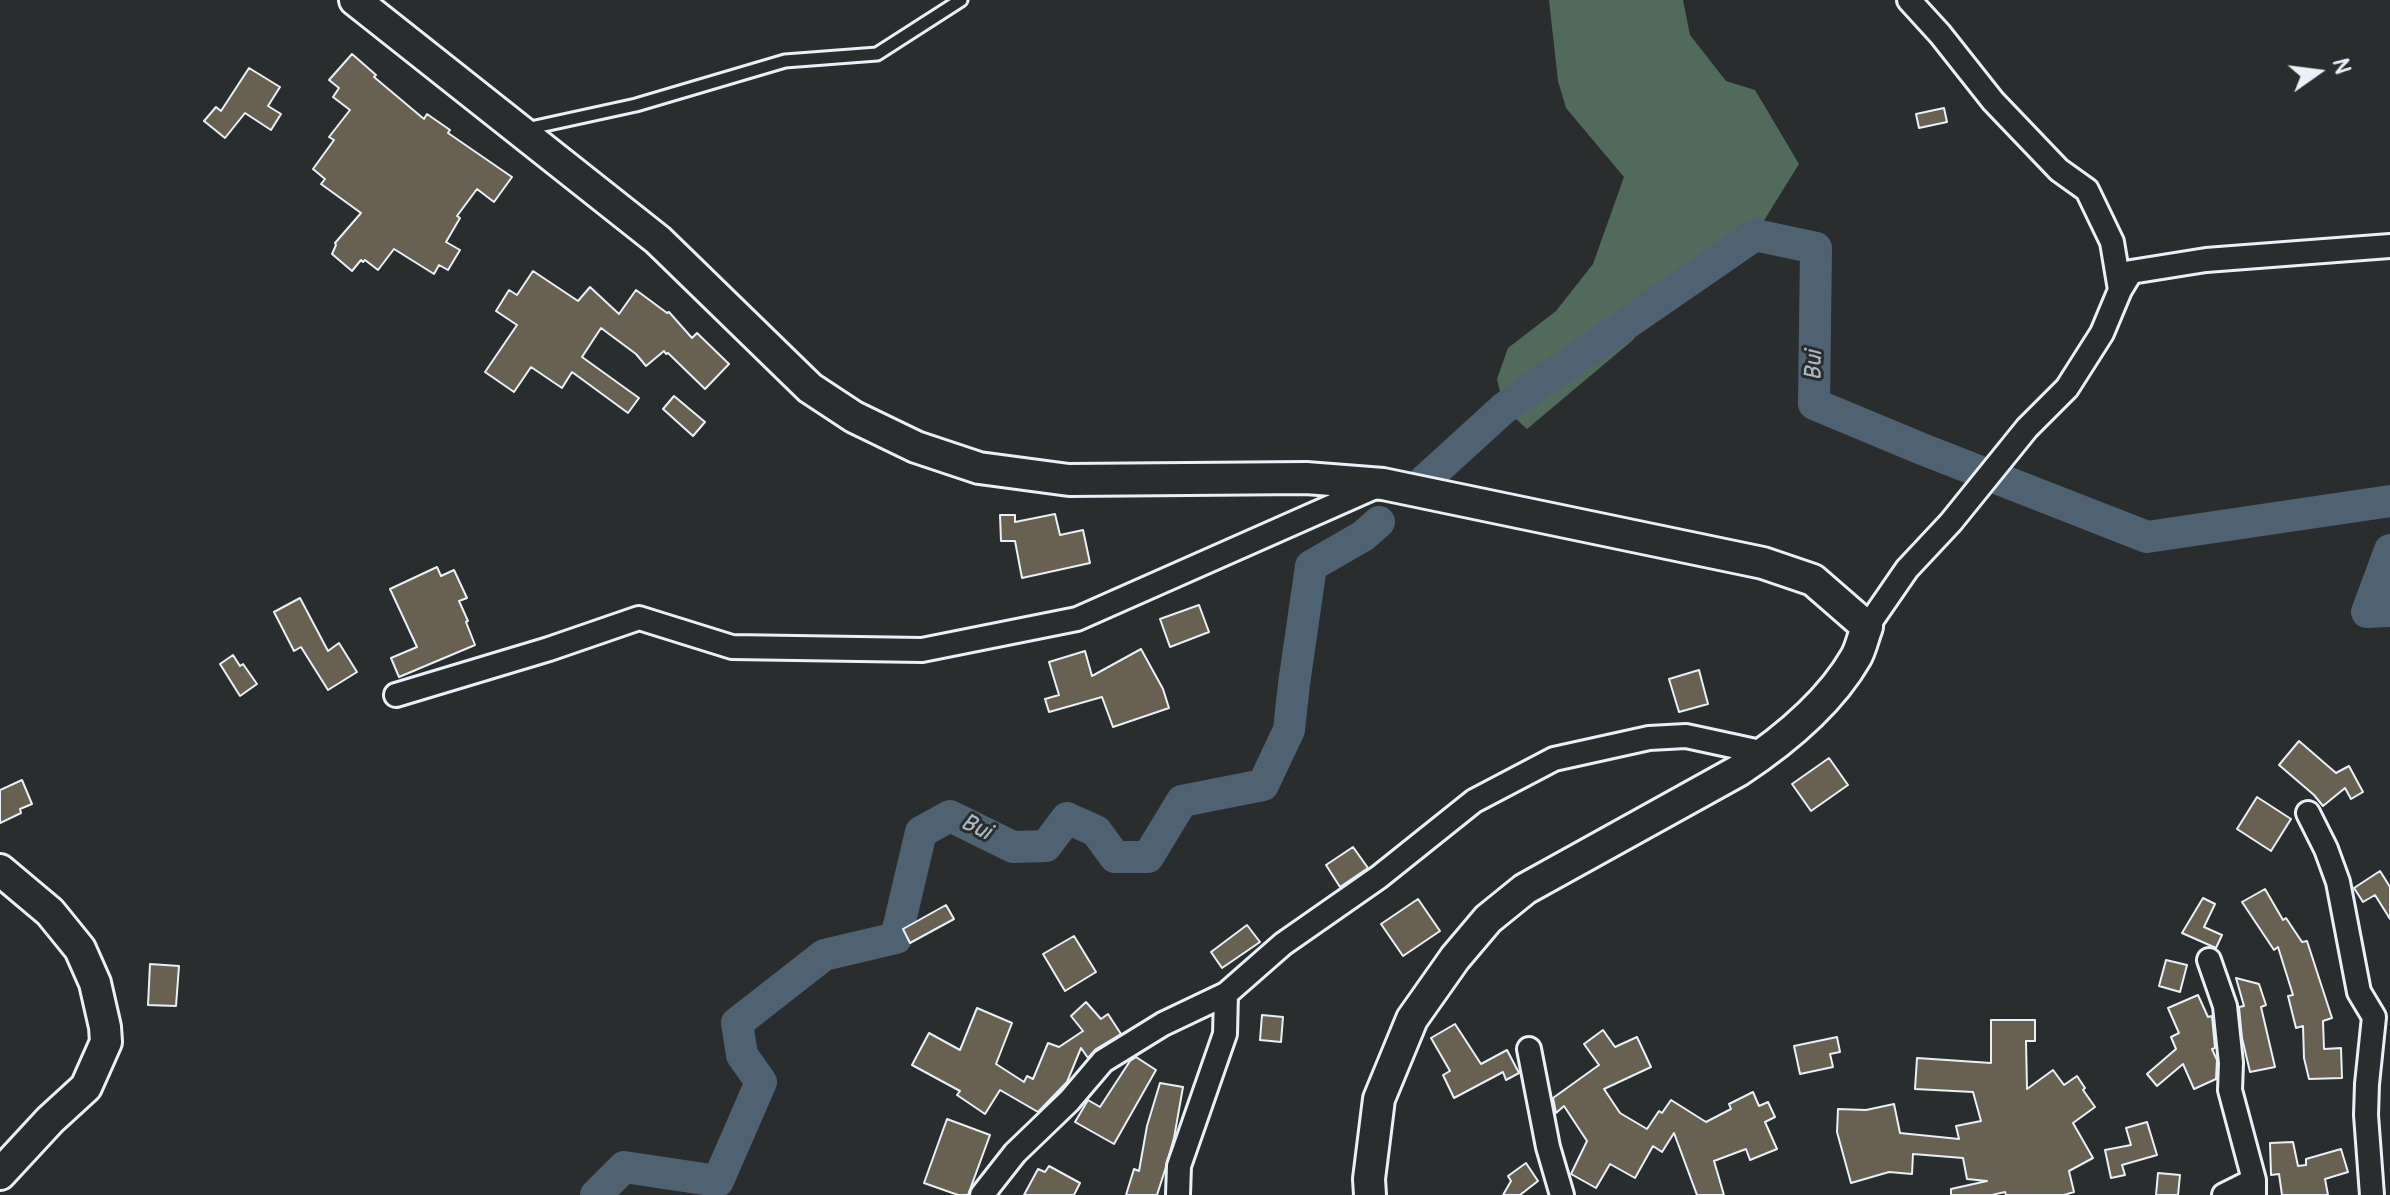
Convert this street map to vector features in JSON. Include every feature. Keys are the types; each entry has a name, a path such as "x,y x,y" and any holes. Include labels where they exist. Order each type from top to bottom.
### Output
{"main road":[{"path":"355,0 658,240 810,388 854,417 916,447 979,468 1069,480 1306,478 1383,484 1763,563 1813,580 1867,627 1857,654 1837,685 1811,713 1765,753 1525,889 1488,919 1455,958 1412,1019 1379,1099 1369,1179 1370,1195"},
{"path":"0,870 50,912 80,949 95,983 106,1042 86,1087 50,1120 0,1174"}],"street":[{"path":"1909,0 1993,101 2059,170 2087,190 2112,242 2120,290"},
{"path":"1867,627 1907,569 1951,522 2027,428 2067,388 2102,333 2131,272 2206,260 2390,246"},
{"path":"396,695 639,618 732,647 922,650 1077,619 1383,484"},
{"path":"982,1195 1015,1153 1069,1101 1103,1061 1163,1024 1226,994 1283,944 1379,877 1474,801 1554,759 1649,738 1686,736 1765,753"},
{"path":"2308,813 2319,831 2338,882 2359,992 2374,1017 2366,1115 2372,1195"},
{"path":"2209,960 2225,1006 2231,1063 2230,1090 2254,1188 2224,1195"},
{"path":"1178,1195 1179,1166 1225,1034 1226,994"},
{"path":"1529,1049 1548,1147 1562,1195"}],"lane":[{"path":"517,131 636,105 785,61 877,54 961,0"}],"green space":[{"path":"1549,0 1683,0 1690,35 1726,81 1755,90 1799,164 1755,235 1679,270 1633,340 1527,429 1504,408 1497,379 1508,348 1556,311 1593,264 1624,177 1566,108 1558,81"}],"building":[{"path":"352,54 424,119 427,114 450,130 448,133 512,177 494,202 477,189 457,216 460,218 446,242 460,250 448,270 439,265 434,274 394,249 378,270 361,260 352,271 332,254 335,243 361,213 321,184 325,179 313,169 334,140 329,137 350,110 333,97 339,88 329,80"},
{"path":"249,68 280,87 268,106 281,114 271,130 245,113 225,138 204,121 216,107 221,111"},
{"path":"1944,108 1947,122 1919,128 1916,114"},
{"path":"533,271 578,301 590,287 619,314 636,290 669,312 692,338 697,333 729,364 705,389 668,353 664,351 646,366 636,354 601,328 582,357 639,398 628,413 572,372 562,388 531,367 514,392 485,372 517,325 496,311 509,290 517,295"},
{"path":"674,396 705,422 693,436 663,409"},
{"path":"1055,514 1060,535 1083,530 1090,563 1022,578 1015,541 1001,541 1000,515 1015,515 1015,522"},
{"path":"437,567 441,576 454,570 467,598 459,601 475,645 399,677 391,658 417,647 390,589"},
{"path":"300,598 328,651 339,643 357,672 328,690 301,647 294,651 274,612"},
{"path":"1199,605 1209,632 1170,647 1160,619"},
{"path":"1141,649 1163,689 1169,708 1113,727 1102,697 1049,712 1045,699 1059,695 1049,662 1085,651 1092,676"},
{"path":"233,655 257,684 240,696 220,664"},
{"path":"1699,670 1708,704 1679,712 1669,679"},
{"path":"2299,741 2336,773 2349,766 2363,792 2351,799 2345,788 2323,806 2279,765"},
{"path":"1829,758 1848,785 1811,811 1792,784"},
{"path":"22,780 32,804 0,823 0,790"},
{"path":"2257,797 2291,819 2271,851 2237,829"},
{"path":"1353,847 1368,868 1340,887 1326,865"},
{"path":"2380,871 2390,887 2390,919 2375,895 2363,902 2354,888"},
{"path":"2265,889 2283,920 2286,918 2302,942 2307,941 2332,1018 2323,1021 2324,1049 2341,1048 2342,1078 2309,1079 2304,1058 2303,1026 2296,1028 2288,996 2293,995 2278,947 2274,950 2242,902"},
{"path":"2203,898 2215,904 2204,927 2222,935 2216,948 2182,933"},
{"path":"1418,899 1440,931 1403,956 1381,924"},
{"path":"946,905 954,919 910,943 903,929"},
{"path":"1247,925 1260,942 1222,968 1211,952"},
{"path":"1074,936 1096,972 1065,991 1043,954"},
{"path":"2166,960 2187,965 2180,992 2159,986"},
{"path":"150,964 179,966 176,1006 148,1005"},
{"path":"2236,978 2259,984 2266,1005 2261,1007 2275,1067 2250,1072 2239,1007 2244,1006"},
{"path":"2198,995 2208,1017 2212,1016 2216,1079 2194,1089 2183,1064 2157,1086 2147,1074 2176,1049 2171,1037 2179,1033 2168,1008"},
{"path":"1086,1002 1101,1019 1108,1014 1121,1034 1096,1049 1088,1058 1081,1048 1067,1082 1038,1112 1000,1090 985,1114 957,1095 960,1091 912,1065 929,1033 960,1050 977,1008 1012,1023 996,1064 1024,1082 1027,1076 1033,1079 1048,1043 1059,1047 1083,1031 1071,1016"},
{"path":"1262,1015 1283,1017 1281,1042 1260,1040"},
{"path":"1991,1020 2035,1020 2035,1041 2026,1041 2027,1089 2053,1070 2064,1085 2077,1076 2095,1107 2073,1123 2093,1158 2069,1171 2074,1192 2064,1195 2006,1195 2005,1192 1951,1195 1951,1189 1987,1181 1967,1179 1963,1158 1913,1154 1912,1174 1889,1172 1851,1183 1837,1132 1838,1109 1866,1110 1894,1104 1900,1133 1959,1139 1956,1126 1981,1121 1973,1092 1915,1089 1917,1058 1991,1063"},
{"path":"1455,1024 1481,1064 1507,1050 1519,1073 1506,1080 1503,1072 1454,1098 1443,1075 1450,1071 1431,1038"},
{"path":"1603,1030 1615,1047 1637,1037 1651,1067 1604,1089 1620,1113 1647,1129 1671,1100 1706,1122 1731,1109 1729,1104 1753,1092 1759,1106 1768,1102 1775,1117 1765,1122 1777,1149 1750,1160 1746,1149 1714,1161 1724,1195 1697,1195 1674,1133 1662,1152 1653,1146 1635,1178 1610,1164 1596,1188 1571,1174 1587,1141 1564,1106 1556,1113 1553,1098 1599,1065 1584,1044"},
{"path":"1837,1037 1840,1052 1830,1054 1833,1067 1800,1074 1794,1046"},
{"path":"1136,1057 1156,1070 1114,1144 1075,1122 1088,1100 1100,1107 1130,1061"},
{"path":"1160,1083 1183,1087 1165,1170 1157,1195 1126,1195 1134,1169 1139,1171 1147,1126"},
{"path":"947,1119 990,1135 968,1195 958,1195 924,1183"},
{"path":"2147,1122 2157,1155 2122,1165 2125,1175 2111,1178 2105,1150 2131,1145 2126,1128"},
{"path":"2293,1142 2298,1166 2306,1165 2306,1159 2341,1149 2348,1172 2325,1179 2328,1195 2282,1195 2279,1174 2271,1175 2270,1143"},
{"path":"1526,1163 1538,1181 1520,1195 1503,1195 1511,1181 1508,1176"},
{"path":"1049,1166 1080,1183 1074,1195 1024,1195 1038,1169 1045,1172"},
{"path":"2158,1173 2180,1175 2178,1195 2156,1195"}],"waterway":[{"name":"Bui","path":"1424,481 1504,408 1755,235 1816,248 1814,404 2147,537 2390,501"},
{"name":"Bui","path":"596,1195 624,1167 718,1181 761,1082 742,1055 737,1023 824,955 896,938 921,832 950,816 1013,847 1046,846 1067,818 1096,831 1115,857 1148,857 1182,801 1263,785 1289,730 1311,566 1363,536 1379,522"},
{"name":"Bui","path":"2390,550 2367,612 2390,611"}]}
